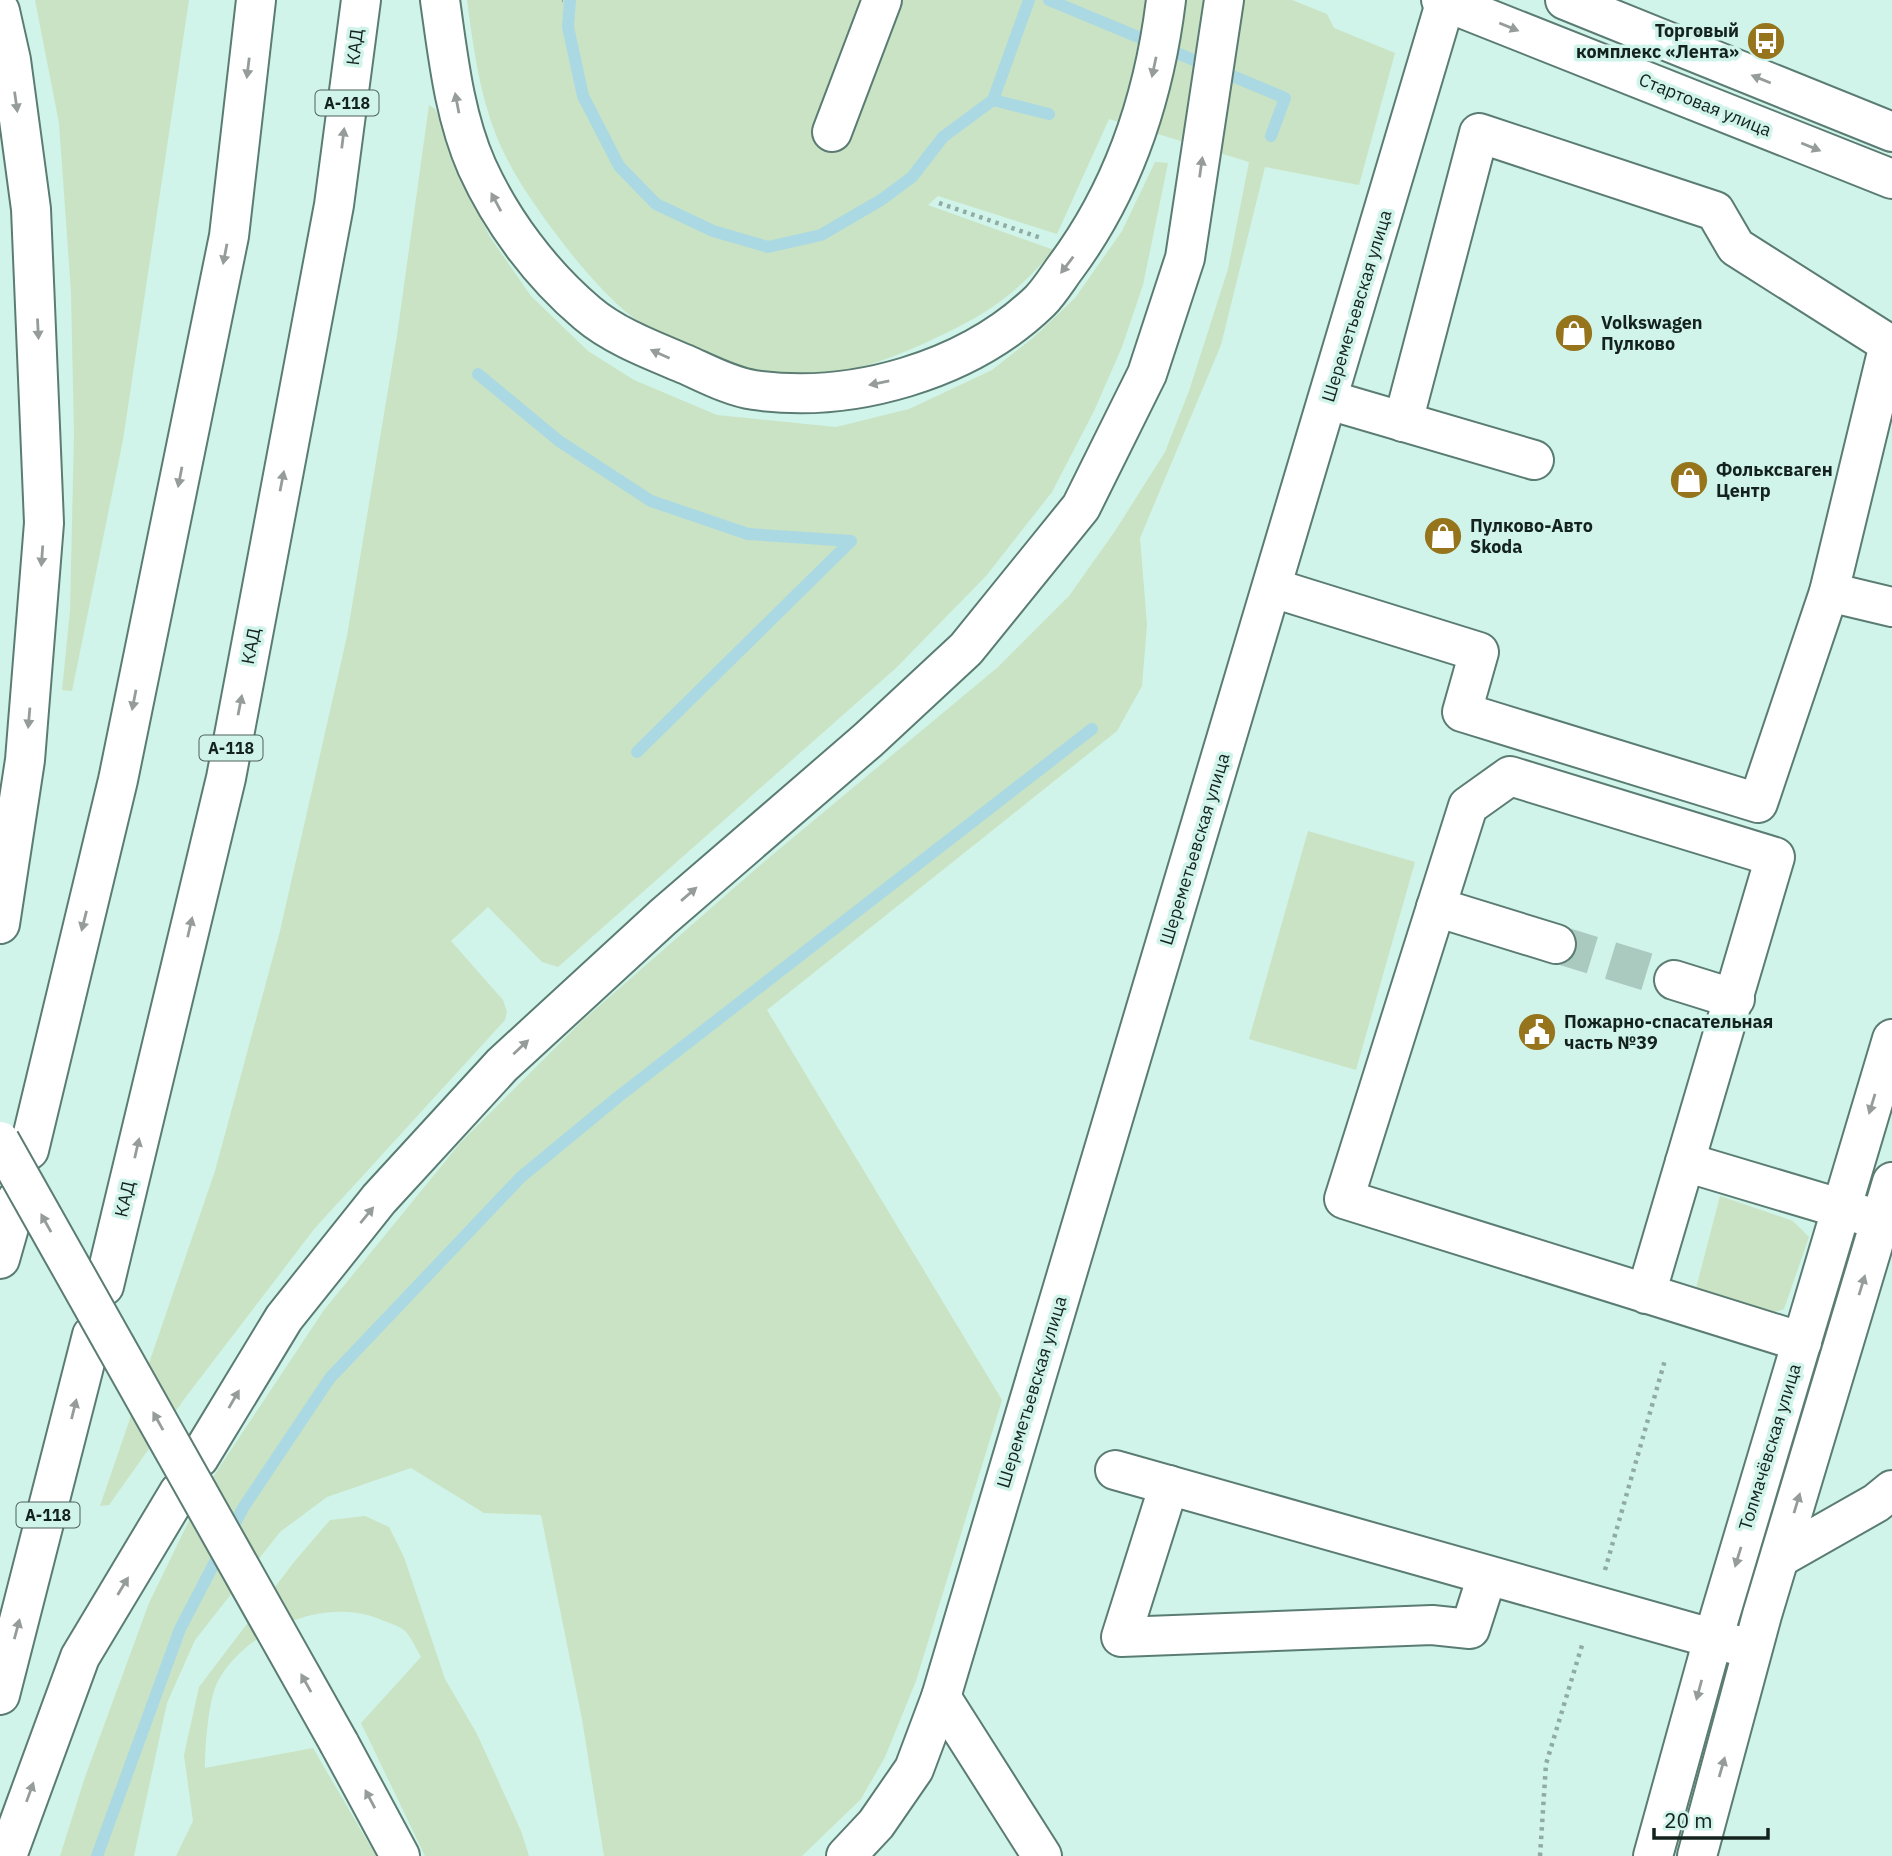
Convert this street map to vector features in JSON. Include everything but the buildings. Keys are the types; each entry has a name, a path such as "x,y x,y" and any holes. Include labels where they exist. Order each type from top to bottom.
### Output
{"main road":[{"path":"256,0 229,236 118,780 14,1145 400,1856"},
{"name":"КАД","path":"104,1286 226,778 334,205 361,0"},
{"path":"440,0 462,128 478,168 508,225 545,270 589,314 640,345 751,390 814,393 880,384 931,368 987,342 1040,301 1105,209 1142,123 1166,0"},
{"path":"832,132 882,0"},
{"path":"200,1458 284,1318 379,1199 502,1065 663,916 868,740 966,649 1081,507 1147,374 1191,234 1224,0"},
{"path":"1565,0 1892,132"},
{"name":"Стартовая улица","path":"1444,1 1892,179"},
{"name":"Шереметьевская улица","path":"846,1856 876,1824 914,1769 941,1697 1329,400 1444,1"},
{"path":"0,11 11,60 31,209 44,523 25,760 0,924"},
{"path":"1273,588 1479,652 1462,712 1758,803 1829,592 1889,344 1736,247 1715,211 1479,133 1403,422"},
{"path":"1329,400 1534,460"},
{"path":"1829,592 1892,607"},
{"path":"1646,1294 1775,857 1510,776 1468,806 1344,1199 1646,1294 1802,1342"},
{"path":"1436,907 1556,944"},
{"path":"1674,980 1735,999"},
{"name":"Толмачёвская улица","path":"1653,1856 1713,1639 1892,1039"},
{"path":"1685,1162 1881,1220"},
{"path":"1697,1856 1754,1650 1892,1182"},
{"path":"0,1259 17,1199"},
{"name":"А-118","path":"0,1695 92,1335"},
{"path":"1115,1470 1754,1650"},
{"path":"1169,1486 1121,1637 1432,1625 1470,1629 1487,1576"},
{"path":"1781,1557 1876,1503 1892,1490"},
{"path":"7,1856 80,1657 179,1492"},
{"path":"941,1697 1042,1856"}],"path":[{"path":"939,203 1047,240"}],"green space":[{"path":"35,0 189,0 123,440 72,691 62,690 70,611 74,435 71,292 59,123"},
{"path":"467,0 1292,0 1327,14 1334,28 1395,53 1359,185 1265,167 1221,345 1140,538 1147,625 1142,686 1117,731 767,1010 1002,1400 916,1681 885,1757 861,1799 802,1856 604,1856 582,1719 541,1515 484,1513 411,1468 327,1497 280,1532 195,1640 167,1703 134,1856 60,1856 85,1777 149,1603 203,1492 324,1310 461,1142 583,1020 765,861 998,667 1069,596 1115,531 1165,452 1189,391 1228,269 1249,162 1109,119 1057,234 938,196 928,205 1054,250 1025,281 982,314 899,354 836,373 782,375 756,371 704,356 655,332 616,303 575,259 529,196 508,160 490,119 477,68"},
{"path":"429,105 435,109 452,144 464,186 490,237 531,296 588,351 634,380 717,415 836,427 909,409 992,370 1034,337 1075,298 1122,231 1155,162 1168,163 1143,285 1122,347 1094,411 1052,492 986,576 896,668 558,967 542,962 488,907 451,941 503,1000 507,1012 505,1020 315,1228 185,1398 109,1505 100,1506 215,1171 280,931 347,636 397,336"},
{"path":"1308,831 1415,862 1356,1070 1249,1039"},
{"path":"1720,1196 1793,1221 1809,1237 1784,1309 1769,1314 1695,1292"},
{"path":"365,1516 389,1527 404,1557 445,1679 477,1734 521,1831 529,1856 425,1856 361,1723 421,1657 409,1636 400,1627 362,1614 338,1612 290,1622 267,1633 247,1647 230,1664 217,1683 211,1701 205,1768 313,1748 376,1856 176,1856 193,1821 184,1755 199,1687 294,1562 330,1520"}],"waterway":[{"path":"570,0 568,27 583,96 619,166 656,204 713,231 768,247 821,235 881,200 912,177 943,137 993,100 1029,0"},
{"path":"1049,0 1285,98 1271,136"},
{"path":"993,100 1049,114"},
{"path":"478,374 559,441 651,501 748,534 851,541 637,752"},
{"path":"97,1856 180,1629 243,1508 330,1378 521,1177 618,1097 1092,729"}],"tunnel":[{"path":"1556,944 1674,980"}],"place":[{"name":"Торговый комплекс «Лента»","path":"1766,41"},
{"name":"Volkswagen Пулково","path":"1574,333"},
{"name":"Фольксваген Центр","path":"1689,480"},
{"name":"Пулково-Авто Skoda","path":"1443,536"},
{"name":"Пожарно-спасательная часть №39","path":"1537,1032"}]}
